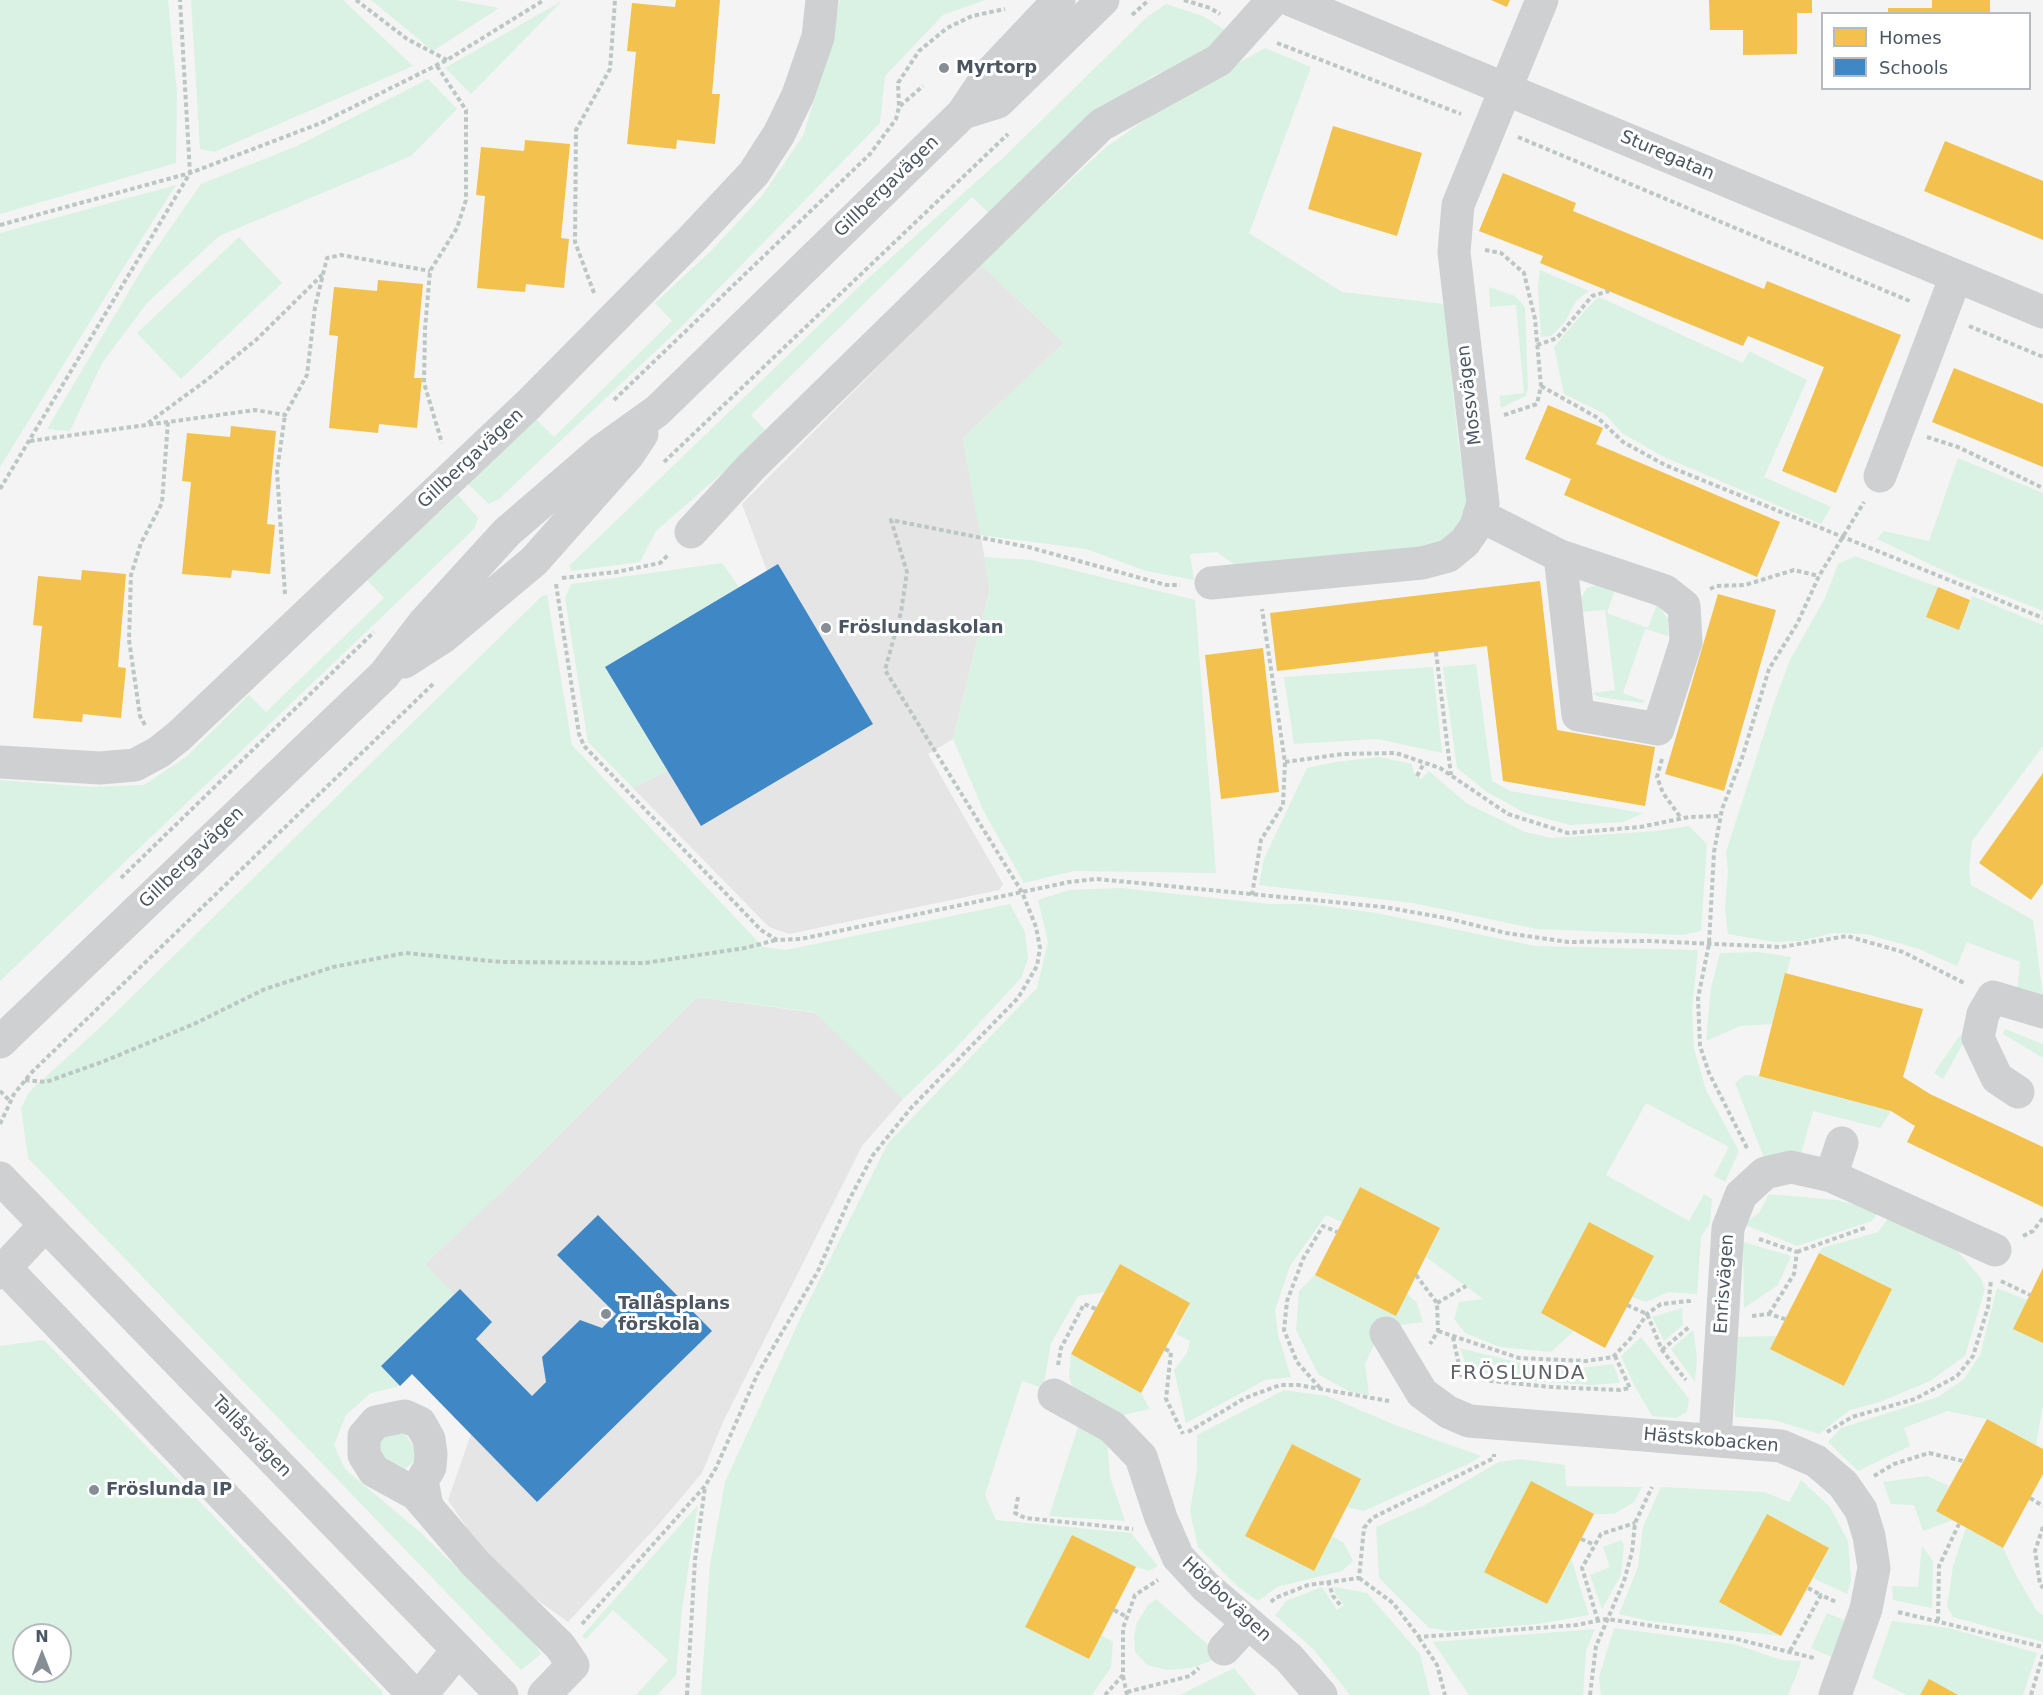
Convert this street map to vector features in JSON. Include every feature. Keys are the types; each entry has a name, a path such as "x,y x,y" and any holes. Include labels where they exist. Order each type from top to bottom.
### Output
{"street":[{"name":"Gillbergavägen","path":"0,762 100,768 135,765 159,752 452,477 606,326 753,173 779,134 798,95 818,37 822,0"},
{"name":"Gillbergavägen","path":"0,1042 384,675 443,637 534,561 628,455 657,411 963,113 989,74 1059,0"},
{"name":"Gillbergavägen","path":"963,113 998,102 1103,0"},
{"path":"692,532 752,466 1101,125 1219,60 1247,32 1273,0"},
{"name":"Sturegatan","path":"1291,0 2043,312"},
{"name":"Mossvägen","path":"1211,583 1422,563 1448,556 1465,542 1483,503 1455,244 1458,205 1542,0"},
{"path":"1880,476 1956,276"},
{"path":"1479,514 1560,556 1665,591 1684,606 1686,642 1658,729 1578,715 1560,556"},
{"path":"2018,1092 1997,1078 1978,1038 1983,1014 1993,997 2043,1012"},
{"path":"1831,1176 1842,1143"},
{"name":"Enrisvägen","path":"1716,1424 1728,1228 1741,1195 1765,1173 1791,1167 1831,1176 1995,1250"},
{"name":"Tallåsvägen","path":"0,1178 502,1695"},
{"path":"45,1225 2,1271 414,1695"},
{"name":"Hästskobacken","path":"1386,1333 1417,1385 1448,1412 1469,1421 1499,1424 1716,1424 1781,1446 1811,1459 1843,1484 1860,1510 1869,1536 1874,1568 1864,1614 1840,1682"},
{"name":"Högbovägen","path":"1054,1395 1112,1427 1141,1457 1161,1518 1178,1557 1206,1587 1257,1616 1321,1695"},
{"path":"427,1506 475,1563 560,1646 573,1665 544,1695"},
{"path":"1224,1650 1257,1616"},
{"path":"421,1695 458,1650"}],"path":[{"path":"0,489 190,173 180,0"},
{"path":"356,0 407,39 447,60"},
{"path":"0,225 190,173 256,150 321,123 437,66 544,0"},
{"path":"606,326 575,242 576,130 610,69 615,0"},
{"path":"1184,0 1210,8 1247,32 1490,125 2043,357"},
{"path":"437,66 466,110 466,200 457,228 430,271 424,383 452,477"},
{"path":"899,106 923,86"},
{"path":"1455,244 1501,253 1524,273 1535,319 1540,386 1538,404 1517,412 1473,422"},
{"path":"290,630 281,563 277,471 285,415 307,375 315,307 327,258 340,255 430,271"},
{"path":"147,424 208,379 256,339 323,274"},
{"path":"1537,345 1557,338 1592,296 1608,291"},
{"path":"1540,386 1598,418 1623,442 1665,465 2043,618"},
{"path":"29,441 96,434 147,424 255,410 285,415"},
{"path":"159,752 140,716 129,640 131,575 141,543 162,503 168,421"},
{"path":"1898,428 1958,447 2043,488"},
{"path":"1759,1179 1740,1131 1709,1073 1700,1046 1698,999 1709,944 1714,852 1720,816 1757,711 1769,669 1797,624 1819,576 1880,476"},
{"path":"560,1646 705,1486 716,1468 757,1375 818,1271 849,1200 873,1155 897,1124 983,1036 1027,985 1037,966 1040,948 1036,927 1022,892 885,670 901,612 907,572 891,520 1028,548 1166,585 1211,583"},
{"path":"692,532 660,563 596,575 566,579 554,578 558,586 559,614 579,734 585,746 761,930 777,940"},
{"path":"1684,606 1716,586 1745,585 1794,570 1819,576"},
{"path":"1252,895 1261,840 1283,805 1286,762 1257,578"},
{"path":"1436,652 1451,776"},
{"path":"1658,729 1663,751 1657,777 1663,793 1681,818"},
{"path":"1286,762 1343,754 1396,753 1451,776 1508,814 1568,833 1640,827 1681,818 1720,816"},
{"path":"1417,776 1424,763"},
{"path":"25,1080 46,1082 102,1062 194,1024 264,989 333,967 405,953 502,962 645,963 745,948 777,940 801,939 1022,892 1097,879 1133,880 1252,895 1384,907 1446,918 1506,933 1568,942 1649,941 1781,947 1847,936 1903,952 1993,997"},
{"path":"0,1090 10,1101"},
{"path":"1728,1228 1797,1252 1883,1219 1887,1201"},
{"path":"1320,1389 1297,1362 1284,1330 1286,1311 1303,1259 1323,1226 1337,1232"},
{"path":"1769,1314 1794,1274 1797,1252"},
{"path":"1165,1349 1171,1352 1166,1399 1185,1433 1245,1398 1272,1387 1298,1385 1394,1401 1417,1385 1438,1330 1437,1303 1416,1275"},
{"path":"1811,1459 1828,1430 1852,1417 1915,1399 1957,1376 1973,1356 1988,1307 1992,1277 2030,1295"},
{"path":"1437,1303 1466,1286"},
{"path":"1438,1330 1519,1358 1586,1361 1615,1356 1647,1314 1662,1304 1689,1301 1689,1309"},
{"path":"1054,1395 1061,1348 1084,1304 1096,1309"},
{"path":"1627,1305 1647,1314 1662,1350 1693,1388 1716,1424"},
{"path":"1662,1350 1689,1326 1689,1318"},
{"path":"1453,1336 1461,1375 1491,1381 1551,1387 1630,1388 1615,1356"},
{"path":"1359,1578 1364,1528 1372,1518 1494,1458 1499,1424"},
{"path":"1848,1491 1894,1464 1929,1453 1963,1461"},
{"path":"687,1695 695,1560 705,1486"},
{"path":"1590,1695 1596,1646 1624,1581 1632,1552 1635,1523 1652,1488"},
{"path":"1018,1497 1015,1513 1025,1518 1135,1529"},
{"path":"2030,1498 2043,1506"},
{"path":"1598,1621 1582,1569 1601,1534 1635,1523"},
{"path":"1938,1621 1939,1566 1959,1524"},
{"path":"2043,1527 2036,1551 2040,1584 2043,1588"},
{"path":"1581,1539 1594,1545"},
{"path":"1185,1564 1135,1595 1123,1628 1123,1675 1127,1694 1190,1676 1224,1650"},
{"path":"1257,1616 1275,1598 1308,1585 1359,1578 1393,1603 1419,1637 1437,1665 1445,1695"},
{"path":"1328,1581 1333,1596 1341,1607"},
{"path":"1808,1588 1864,1614 1893,1611 2043,1647"},
{"path":"1790,1651 1821,1595"},
{"path":"1114,1610 1127,1617"},
{"path":"1419,1637 1450,1637 1608,1619 1732,1638 1790,1651 1840,1682"},
{"path":"2031,1695 2043,1655"},
{"path":"1105,1695 1123,1675"}],"shaded area":[{"name":"Fröslundaskolan","path":"980,264 1064,343 963,438 990,588 953,739 928,754 1003,884 999,890 789,934 769,927 633,788 667,771 605,667 767,571 742,504"},
{"name":"Tallåsplans förskola","path":"697,997 817,1013 903,1099 862,1146 723,1422 702,1473 658,1525 568,1622 536,1599 481,1549 448,1500 471,1434 413,1374 400,1386 381,1366 453,1294 425,1264 522,1172"}],"green space":[{"path":"0,0 168,0 177,92 176,163 0,214"},
{"path":"191,0 343,0 413,66 214,152 200,149"},
{"path":"371,0 456,0 499,8 433,51"},
{"path":"840,0 985,0 943,15 885,76 880,123 680,328 499,499 489,504 468,484 536,419 554,437 672,321 655,303 711,251 761,197 803,136 826,61"},
{"path":"562,1 471,94 445,68"},
{"path":"1166,4 1203,16 1225,30 1201,57 1153,76 1111,103 989,213 972,197 751,415 768,433 656,531 640,562 572,571 569,566 866,280 1004,157 1147,17"},
{"path":"1265,48 1311,67 1249,233 1342,292 1444,304 1458,441 1468,505 1460,537 1436,551 1242,570 1217,552 1190,554 1194,580 1146,571 1086,549 980,535 963,438 1064,343 980,264 1106,147 1180,96"},
{"path":"428,79 457,109 411,156 219,236 147,303 102,363 70,431 47,429 144,266 201,184 297,146"},
{"path":"176,185 132,254 0,467 0,233"},
{"path":"239,237 282,283 181,379 137,333"},
{"path":"1540,270 1589,291 1576,301 1565,322 1551,336 1541,337 1538,288"},
{"path":"1489,287 1515,296 1525,307 1528,388 1526,396 1501,408 1499,396 1524,393 1516,305 1490,307"},
{"path":"1599,297 1743,363 1749,351 1807,380 1764,477 1831,507 1821,524 1662,456 1622,433 1605,414 1564,394 1554,347"},
{"path":"1958,458 2043,493 2043,611 1957,577 1877,539 1884,531 1929,541"},
{"path":"458,495 478,518 474,529 0,981 0,780 91,787 144,785 186,757 249,695 266,712 384,598 367,580"},
{"path":"1855,556 1938,587 1926,617 1959,630 1972,596 2043,625 2043,746 1972,841 1969,870 1971,885 2033,920 2043,996 2017,992 2020,962 1967,942 1957,966 1919,949 1866,934 1833,933 1800,941 1774,942 1728,934 1725,911 1728,871 1726,852 1773,706 1790,660 1825,598 1838,564"},
{"path":"984,557 1032,560 1195,600 1216,873 1074,871 1024,883 984,812 953,739 990,589"},
{"path":"722,563 739,587 605,667 667,771 633,788 588,742 565,598 571,584"},
{"path":"1600,584 1615,589 1607,613 1648,628 1657,604 1668,619 1668,636 1645,629 1623,693 1645,701 1643,703 1599,697 1592,693 1615,690 1605,610 1582,612 1579,601 1587,588"},
{"path":"547,595 572,745 763,947 786,950 1010,904 1025,932 1028,959 1021,978 953,1051 903,1099 814,1012 697,997 522,1172 425,1264 454,1294 381,1366 400,1386 371,1393 346,1415 334,1445 345,1469 421,1533 533,1642 541,1654 521,1670 28,1158 21,1108 29,1092 106,1022 542,596"},
{"path":"1476,664 1492,781 1510,791 1643,813 1623,822 1570,825 1525,813 1487,792 1457,768 1443,667"},
{"path":"1433,667 1442,753 1377,739 1294,744 1284,677"},
{"path":"1379,757 1412,764 1414,773 1421,779 1429,771 1466,803 1525,832 1551,838 1657,831 1689,826 1707,844 1701,931 1682,935 1537,929 1413,903 1259,885 1264,859 1307,768"},
{"path":"1121,888 1270,904 1307,904 1371,912 1535,946 1698,950 1692,1011 1694,1049 1706,1090 1739,1151 1725,1182 1714,1176 1729,1147 1646,1103 1606,1175 1689,1221 1704,1194 1712,1199 1710,1223 1701,1237 1697,1294 1668,1292 1646,1302 1632,1297 1654,1256 1589,1222 1541,1313 1574,1331 1551,1352 1500,1347 1465,1333 1454,1319 1459,1302 1483,1299 1426,1257 1440,1228 1360,1187 1342,1222 1326,1215 1290,1266 1275,1310 1278,1335 1291,1377 1265,1380 1186,1423 1174,1370 1187,1353 1190,1341 1176,1334 1190,1303 1120,1264 1105,1292 1078,1296 1051,1343 1043,1388 1022,1381 985,1495 996,1520 1131,1533 1158,1566 1149,1571 1136,1567 1072,1535 1025,1627 1089,1659 1101,1635 1113,1642 1111,1667 1092,1695 701,1695 710,1565 725,1482 800,1319 888,1143 1037,988 1048,942 1038,900 1069,890"},
{"path":"1759,952 1791,957 1772,1024 1740,1026 1706,1041 1711,988 1720,953"},
{"path":"2005,1029 2043,1044 2043,1058 2003,1034"},
{"path":"1960,1035 1966,1038 1943,1079 1934,1073"},
{"path":"1745,1075 1759,1076 1891,1111 1880,1128 1813,1111 1800,1157 1766,1163 1735,1083"},
{"path":"1769,1194 1837,1200 1879,1211 1872,1221 1797,1246 1743,1224 1759,1213"},
{"path":"1891,1214 1948,1240 1980,1277 1985,1289 1965,1356 1930,1381 1880,1402 1850,1410 1819,1434 1774,1420 1735,1417 1734,1337 1777,1336 1771,1348 1844,1386 1892,1289 1819,1253 1822,1248 1878,1232"},
{"path":"1743,1242 1791,1256 1778,1285 1744,1308"},
{"path":"1315,1275 1396,1316 1407,1294 1417,1303 1423,1322 1399,1325 1377,1338 1365,1364 1369,1395 1350,1392 1318,1374 1296,1330 1299,1291"},
{"path":"1997,1288 2027,1300 2043,1343 2043,1404 2036,1445 1987,1419 1947,1411 1904,1428 1910,1446 1858,1471 1828,1442 1841,1428 1938,1397 1964,1379 1980,1355"},
{"path":"1682,1308 1683,1325 1664,1341 1652,1317"},
{"path":"1693,1330 1697,1357 1695,1382 1671,1349"},
{"path":"1641,1337 1689,1399 1687,1412 1676,1418 1652,1416 1621,1356"},
{"name":"Fröslunda IP","path":"44,1340 382,1691 382,1695 0,1695 0,1346"},
{"path":"1460,1348 1516,1362 1565,1370 1613,1364 1620,1383 1591,1385 1531,1381 1468,1370"},
{"path":"1071,1354 1141,1393 1150,1409 1114,1417 1075,1394 1069,1377"},
{"path":"1284,1390 1327,1396 1395,1425 1481,1456 1364,1511 1346,1507 1360,1479 1292,1444 1245,1536 1313,1571 1332,1536 1344,1543 1353,1561 1342,1571 1277,1587 1258,1601 1238,1587 1198,1547 1190,1512 1197,1468 1197,1435"},
{"path":"1062,1411 1107,1440 1110,1477 1125,1521 1049,1516 1079,1424 1060,1417"},
{"path":"391,1431 404,1433 416,1450 414,1461 405,1469 378,1456 380,1439"},
{"path":"1520,1459 1565,1465 1566,1486 1642,1487 1634,1502 1614,1514 1594,1514 1531,1482 1484,1571 1547,1604 1571,1558 1589,1615 1538,1624 1450,1631 1429,1628 1379,1578 1376,1527 1423,1506 1499,1462"},
{"path":"1927,1476 1949,1486 1936,1511 1953,1520 1923,1531 1914,1505 1891,1504 1883,1482"},
{"path":"1801,1480 1830,1507 1848,1541 1851,1581 1847,1594 1813,1578 1829,1548 1767,1514 1719,1602 1781,1636 1649,1621 1619,1614 1638,1567 1643,1527 1661,1487 1764,1492 1789,1502"},
{"path":"698,1505 682,1609 676,1675 657,1695 636,1695 668,1660 613,1610 586,1639 582,1636"},
{"path":"1966,1528 2003,1548 2037,1611 2043,1615 2043,1642 1953,1617 1947,1606 1953,1566"},
{"path":"1621,1540 1624,1545 1621,1575 1602,1609 1590,1575 1610,1567 1603,1547"},
{"path":"1922,1546 1933,1561 1932,1608 1893,1600 1892,1586 1918,1587"},
{"path":"1322,1587 1337,1610 1344,1605 1335,1593 1334,1587 1367,1593 1420,1654 1430,1695 1350,1695 1314,1650 1275,1615 1286,1601"},
{"path":"1156,1599 1222,1657 1191,1668 1166,1670 1147,1665 1135,1652 1134,1637 1137,1623 1147,1606"},
{"path":"1827,1613 1847,1621 1831,1657 1811,1648"},
{"path":"1892,1621 1949,1628 2037,1653 2023,1695 1907,1695 1872,1678"},
{"path":"1614,1628 1734,1644 1781,1660 1801,1661 1788,1695 1601,1695 1599,1677"},
{"path":"1595,1629 1586,1651 1583,1695 1469,1695 1433,1642"},
{"path":"1234,1668 1256,1695 1180,1695"}],"building: Homes":[{"path":"676,0 720,0 712,94 720,94 715,144 677,140 676,149 627,144 636,52 627,51 632,3 675,7"},
{"path":"1491,0 1510,0 1507,7"},
{"path":"1709,0 1812,0 1812,13 1797,13 1797,54 1743,55 1743,30 1710,30"},
{"path":"1932,0 1990,0 1990,12 1888,12 1888,8 1932,8"},
{"path":"1333,126 1422,153 1397,236 1308,209"},
{"path":"525,140 570,144 561,238 569,239 564,288 526,284 525,292 477,288 485,196 476,195 481,147 524,151"},
{"path":"1945,141 2043,181 2043,240 1924,191"},
{"path":"1503,173 1576,203 1573,211 1764,289 1767,281 1901,335 1836,493 1782,471 1824,367 1748,336 1743,346 1540,263 1543,256 1479,231"},
{"path":"378,280 423,284 414,378 422,378 417,428 379,424 378,433 329,428 338,336 329,335 334,287 377,291"},
{"path":"1954,368 2043,404 2043,467 1932,422"},
{"path":"1548,405 1603,428 1596,444 1780,522 1757,577 1564,495 1571,479 1525,459"},
{"path":"231,426 276,431 267,524 275,525 270,574 232,570 231,578 182,574 191,482 182,481 187,433 230,437"},
{"path":"82,570 126,574 118,667 126,668 121,718 83,714 82,722 33,718 42,626 33,625 38,576 81,580"},
{"path":"1540,581 1557,730 1655,747 1645,806 1503,781 1487,646 1277,671 1270,613"},
{"path":"1938,587 1970,600 1959,630 1926,617"},
{"path":"1718,594 1776,610 1724,791 1665,774"},
{"path":"1263,648 1279,792 1221,799 1205,655"},
{"path":"2043,773 2043,883 2031,900 1979,863"},
{"path":"1785,973 1923,1009 1903,1077 1930,1094 2043,1147 2043,1207 1907,1142 1915,1126 1891,1111 1759,1076"},
{"path":"1360,1187 1440,1228 1396,1316 1315,1275"},
{"path":"1589,1222 1654,1256 1605,1348 1541,1313"},
{"path":"1819,1253 1892,1289 1844,1386 1770,1349"},
{"path":"1120,1264 1190,1303 1141,1393 1071,1354"},
{"path":"2043,1268 2043,1343 2013,1329"},
{"path":"1987,1419 2043,1449 2043,1474 2003,1548 1936,1511"},
{"path":"1292,1444 1361,1479 1314,1571 1245,1536"},
{"path":"1531,1481 1594,1514 1547,1604 1484,1572"},
{"path":"1767,1514 1829,1548 1781,1636 1719,1602"},
{"path":"1072,1535 1136,1567 1089,1659 1025,1627"},
{"path":"1929,1679 1958,1695 1920,1695"}],"building: Schools":[{"path":"778,564 873,724 701,826 605,667"},
{"path":"598,1215 712,1331 537,1502 412,1374 400,1386 381,1366 460,1289 492,1322 476,1339 532,1396 546,1382 542,1357 580,1320 602,1328 616,1314 557,1255"}],"place":[{"name":"Myrtorp","path":"944,68"},
{"name":"Fröslundaskolan","path":"826,628"},
{"name":"Tallåsplans förskola","path":"606,1314"},
{"name":"Fröslunda IP","path":"94,1490"}],"district":[{"name":"FRÖSLUNDA","path":"1518,1374"}]}
